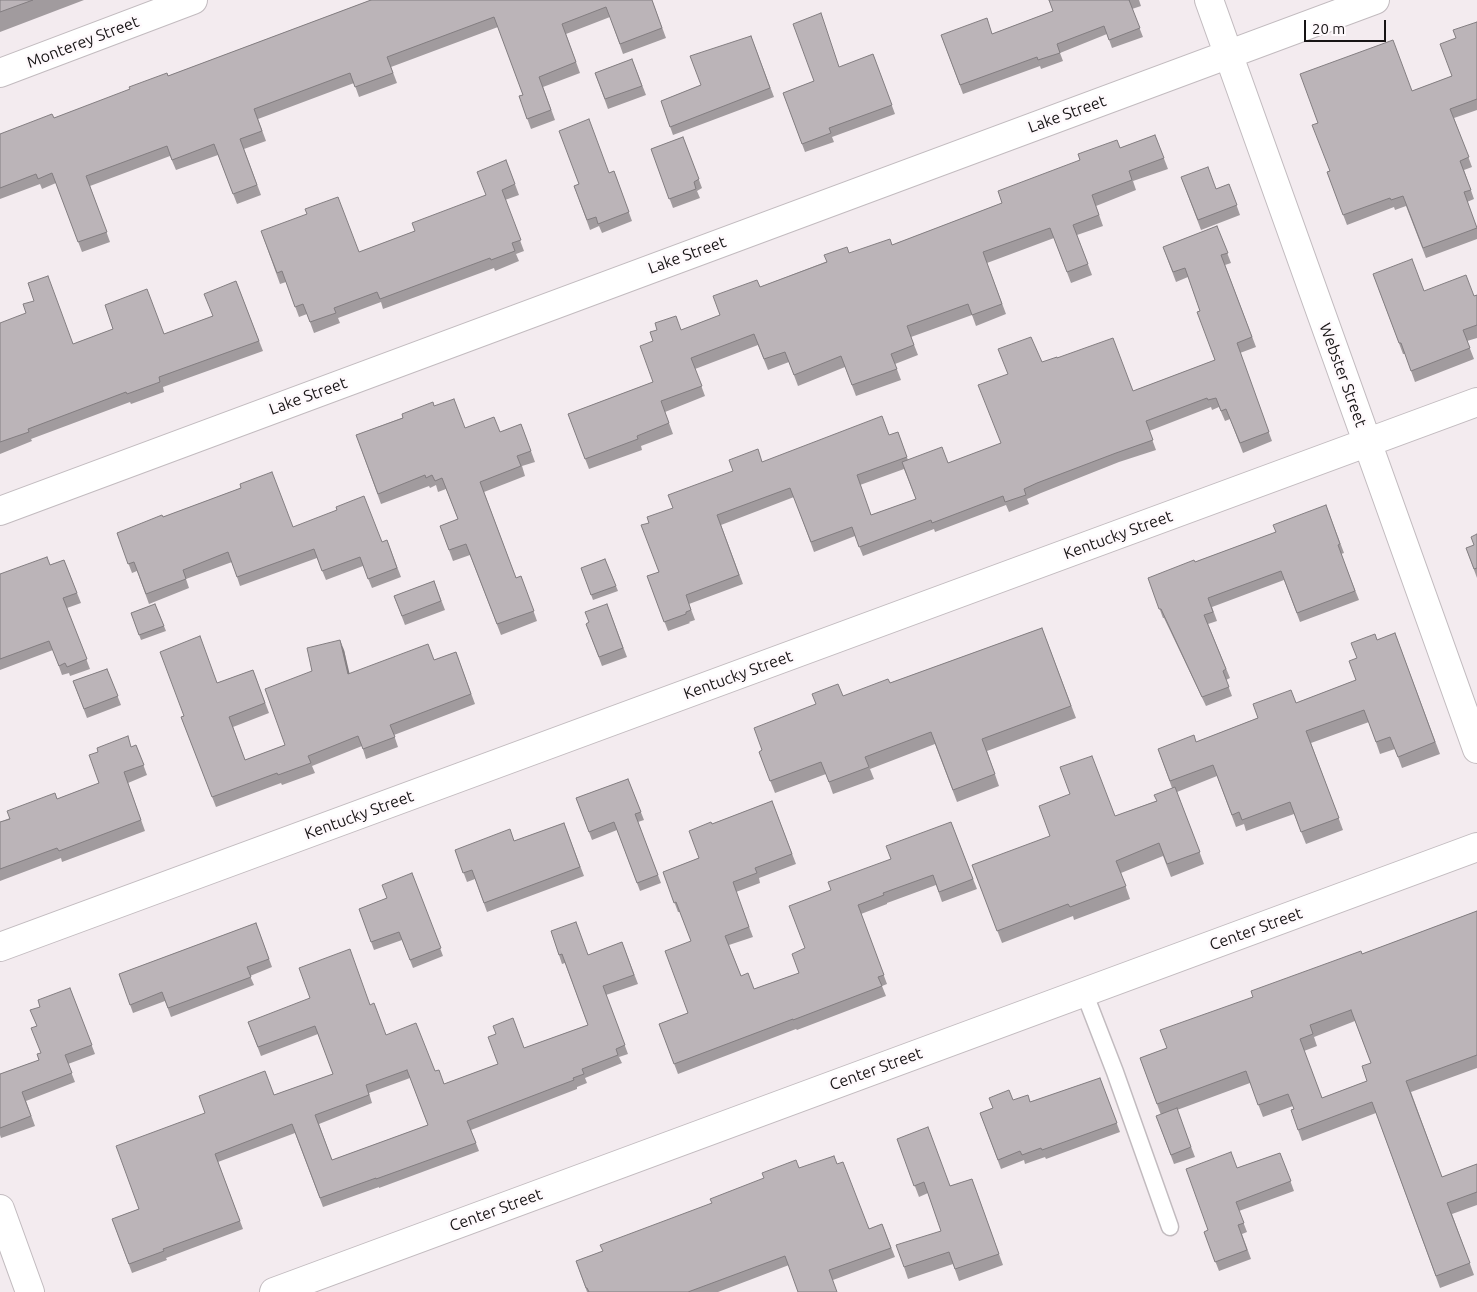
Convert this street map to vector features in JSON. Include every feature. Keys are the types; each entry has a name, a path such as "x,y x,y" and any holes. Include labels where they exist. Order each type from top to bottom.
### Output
{"street":[{"name":"Monterey Street","path":"0,73 193,0"},
{"name":"Webster Street","path":"1209,0 1477,749"},
{"name":"Lake Street","path":"0,511 1374,0"},
{"name":"Kentucky Street","path":"0,947 1477,402"},
{"name":"Center Street","path":"274,1292 1477,847"},
{"path":"0,1209 30,1292"}],"lane":[{"path":"1084,992 1115,1072 1170,1227"}],"building":[{"path":"0,0 33,0 0,12"},
{"path":"371,0 652,0 662,28 620,44 606,7 562,24 576,62 539,77 551,110 527,119 519,96 523,95 494,17 387,57 393,73 355,87 350,73 254,109 262,131 240,139 257,185 233,194 214,144 172,160 167,146 86,176 107,232 78,242 52,173 38,179 36,174 0,188 0,134 52,114 54,118 130,89 129,87 167,73 168,76"},
{"path":"1049,0 1129,0 1140,28 1109,40 1104,26 1057,44 1060,53 1038,60 1037,57 960,85 941,35 987,18 992,34 1053,11"},
{"path":"821,13 839,67 873,54 892,105 829,128 831,133 802,144 783,93 814,81 793,24"},
{"path":"1477,22 1477,99 1450,109 1469,157 1460,161 1471,190 1464,192 1477,228 1423,248 1403,196 1391,200 1390,198 1343,215 1327,172 1330,171 1312,125 1318,123 1300,74 1393,40 1412,91 1452,76 1440,44 1456,38 1453,30"},
{"path":"751,36 770,88 670,127 661,101 701,85 690,56"},
{"path":"632,59 642,86 605,99 595,73"},
{"path":"589,119 609,173 614,171 629,212 598,224 596,217 587,220 574,186 579,184 559,131"},
{"path":"1155,135 1164,158 1129,171 1132,180 1092,195 1099,215 1073,225 1088,264 1067,272 1050,228 983,252 1002,304 972,315 968,304 907,326 914,345 891,354 897,369 852,385 841,356 794,375 785,352 764,359 754,334 691,358 702,386 661,401 669,423 637,436 638,439 585,459 568,414 653,382 640,346 653,341 650,332 657,330 655,323 676,316 681,330 720,315 713,296 757,280 760,287 827,262 824,255 847,247 849,253 890,239 892,245 1002,203 998,191 1080,160 1078,154 1117,140 1120,148"},
{"path":"683,137 699,179 694,182 696,189 669,199 651,149"},
{"path":"506,160 515,184 502,190 521,240 512,243 515,251 491,260 490,258 380,299 377,292 334,308 336,313 310,322 303,304 295,307 282,271 277,273 261,231 307,214 305,209 338,197 359,252 415,231 412,223 486,195 477,172"},
{"path":"1208,167 1216,189 1229,184 1237,205 1198,220 1181,177"},
{"path":"1217,226 1228,253 1221,255 1252,337 1237,343 1269,432 1240,443 1226,409 1221,411 1216,398 1208,400 1207,398 1146,421 1153,440 1037,483 1024,489 1026,495 1005,502 1003,496 932,523 931,520 859,547 852,527 811,542 790,488 717,515 739,575 686,595 691,610 686,612 686,614 664,622 647,576 659,572 641,525 649,523 647,517 673,508 668,495 733,471 729,460 758,449 762,462 882,416 889,435 898,432 907,457 857,475 871,515 916,499 902,462 942,447 948,463 1001,443 978,385 1008,374 998,349 1031,337 1042,362 1113,338 1133,391 1215,360 1197,312 1200,311 1185,268 1173,272 1163,247"},
{"path":"1412,259 1424,291 1466,275 1474,296 1477,295 1477,325 1463,330 1470,348 1411,371 1373,274"},
{"path":"48,276 73,344 113,329 105,305 147,289 164,334 213,316 204,294 236,281 259,341 159,377 160,382 127,394 126,392 28,429 29,432 0,442 0,323 26,313 23,304 34,301 28,283"},
{"path":"454,399 465,428 494,417 500,432 521,424 531,451 517,456 521,466 480,482 516,578 521,576 534,611 497,624 466,544 449,550 440,526 458,519 442,478 435,481 432,475 426,478 425,475 378,494 356,435 403,418 402,414 433,402 434,406"},
{"path":"272,472 293,527 337,510 336,507 364,496 382,542 387,540 397,568 368,579 360,557 322,571 314,549 237,577 228,552 183,570 186,579 146,594 134,562 128,564 117,533 162,515 163,517 241,488 240,484"},
{"path":"1326,505 1355,591 1297,613 1281,571 1208,598 1213,612 1204,615 1226,669 1223,671 1229,687 1202,697 1161,609 1159,609 1148,578 1276,532 1273,525"},
{"path":"1477,534 1477,568 1474,569 1466,548 1474,545 1471,537"},
{"path":"47,557 50,565 64,560 77,593 63,598 87,659 67,667 65,663 59,666 49,641 0,659 0,574"},
{"path":"605,559 616,586 591,595 581,568"},
{"path":"434,581 441,601 402,616 394,596"},
{"path":"155,604 164,626 139,635 131,613"},
{"path":"607,604 623,648 599,657 586,624 589,622 585,612"},
{"path":"1042,628 1071,706 982,739 995,774 953,790 931,732 865,757 869,767 829,782 821,762 770,781 759,752 762,750 754,728 816,704 812,694 838,684 843,696 888,679 890,683"},
{"path":"1395,633 1435,742 1398,757 1390,737 1376,742 1364,710 1306,731 1339,818 1301,832 1290,802 1242,820 1239,812 1232,815 1213,765 1170,781 1158,749 1194,735 1196,742 1258,718 1253,704 1291,690 1296,703 1356,680 1349,661 1357,658 1351,643 1375,634 1377,640"},
{"path":"200,636 217,683 253,670 265,703 229,717 245,760 285,745 265,689 312,671 307,648 340,640 348,674 428,644 434,660 456,652 471,694 390,725 395,737 363,749 358,736 308,756 311,763 278,775 277,773 212,797 181,717 184,716 160,652"},
{"path":"107,669 118,696 84,709 73,681"},
{"path":"128,736 131,747 136,745 144,765 124,772 141,820 59,851 57,848 0,869 0,822 10,819 7,811 55,793 57,799 99,783 89,755 98,752 97,748"},
{"path":"1092,756 1115,816 1157,801 1154,795 1175,787 1200,852 1167,864 1159,843 1116,861 1126,886 1070,907 1068,904 997,931 972,865 1050,836 1039,806 1070,794 1060,767"},
{"path":"628,779 641,812 635,814 658,875 637,883 614,822 589,832 576,798"},
{"path":"772,801 792,854 755,868 757,873 733,882 749,927 725,936 741,976 748,973 754,989 799,973 792,954 805,948 789,906 831,890 828,882 891,859 886,846 951,822 973,879 939,892 933,875 883,893 884,895 858,905 884,975 878,977 882,986 674,1064 659,1024 688,1013 665,951 691,941 663,872 699,858 689,831"},
{"path":"564,823 580,867 484,903 472,870 463,873 455,850 510,829 514,841"},
{"path":"412,873 441,948 410,960 399,932 371,942 359,909 387,898 382,885"},
{"path":"1477,911 1477,1055 1406,1081 1442,1177 1477,1164 1477,1192 1447,1203 1470,1263 1436,1276 1372,1102 1298,1130 1291,1110 1294,1109 1288,1094 1258,1105 1246,1071 1157,1104 1140,1058 1167,1048 1160,1030 1253,997 1251,991 1361,951 1362,954","holes":["1351,1010 1371,1063 1362,1066 1367,1081 1322,1098 1300,1039 1313,1034 1310,1025"]},
{"path":"576,922 588,955 622,942 634,975 603,986 625,1045 616,1049 618,1055 582,1069 584,1074 573,1078 574,1080 467,1121 476,1143 320,1198 292,1124 215,1154 240,1221 163,1249 164,1251 129,1264 112,1219 139,1209 116,1146 205,1113 199,1096 265,1071 274,1095 333,1074 315,1026 258,1047 248,1022 310,998 299,968 350,949 370,1005 374,1003 386,1035 416,1023 435,1071 439,1070 444,1084 498,1064 488,1037 496,1034 493,1026 513,1018 524,1048 588,1025 562,954 559,955 551,931","holes":["407,1070 428,1125 332,1160 315,1115 369,1095 366,1085"]},
{"path":"256,923 269,959 247,967 251,977 168,1008 162,992 130,1005 119,974"},
{"path":"70,988 92,1045 65,1055 72,1073 22,1092 31,1116 0,1128 0,1074 39,1060 37,1054 41,1053 31,1028 37,1026 30,1010 40,1007 38,1000"},
{"path":"1100,1078 1117,1123 1042,1150 1041,1148 1022,1155 1020,1151 998,1160 980,1113 993,1108 989,1098 1009,1090 1013,1100 1028,1095 1030,1102"},
{"path":"1177,1108 1191,1147 1171,1155 1156,1116"},
{"path":"928,1127 950,1186 972,1179 999,1254 955,1269 949,1252 904,1267 896,1245 941,1231 924,1182 914,1186 897,1139"},
{"path":"1231,1152 1237,1168 1280,1153 1291,1181 1236,1202 1244,1223 1238,1225 1247,1250 1215,1262 1204,1232 1208,1230 1186,1169"},
{"path":"834,1156 837,1164 843,1162 869,1229 882,1224 891,1248 829,1270 837,1292 798,1292 785,1256 688,1292 589,1292 586,1288 576,1261 603,1251 600,1245 712,1203 710,1199 764,1178 762,1173 796,1160 799,1168"}]}
